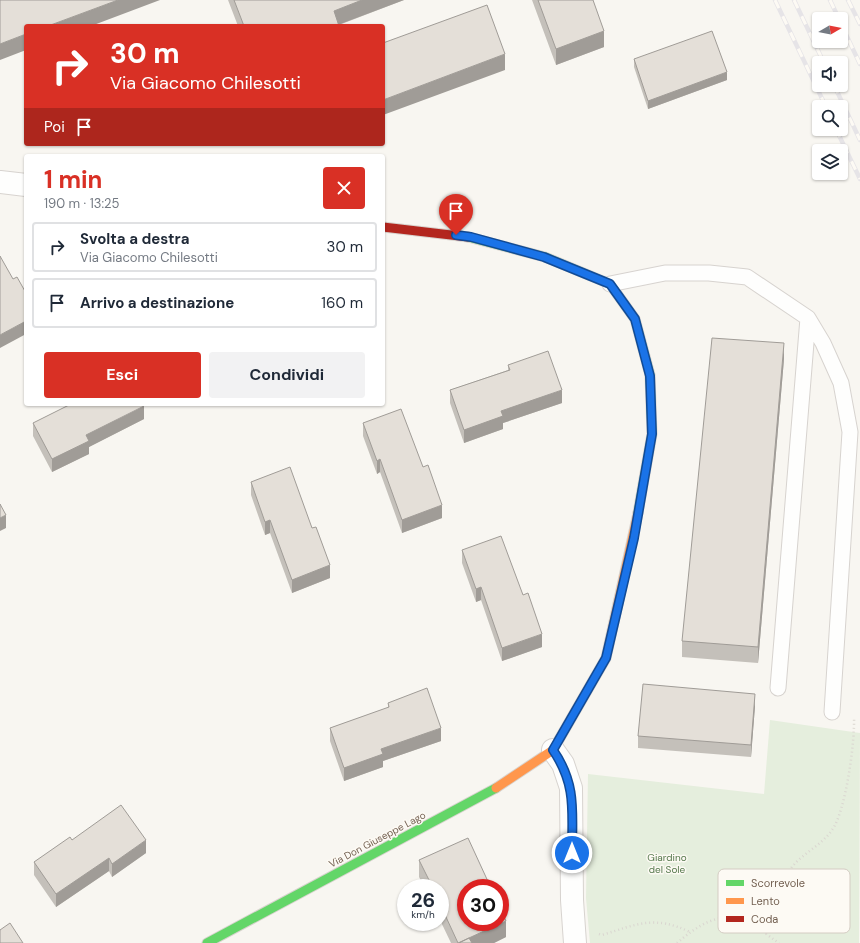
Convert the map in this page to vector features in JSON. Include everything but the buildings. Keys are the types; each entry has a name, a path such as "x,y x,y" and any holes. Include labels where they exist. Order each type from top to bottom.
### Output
{"street":[{"path":"0,182 24,185"},
{"path":"385,227 471,237 544,257 610,284 635,319 650,376 652,434 634,538 606,658 553,750 563,764 571,788 572,900 575,943"},
{"name":"Via Don Giuseppe Lago","path":"207,943 500,786 553,750"}],"lane":[{"path":"610,284 665,273 709,273 747,277 808,318 823,343 842,383 850,432 832,712"},
{"path":"778,688 808,318"}],"path":[{"path":"792,869 833,829 841,807 855,732 854,715 832,712"},
{"path":"677,943 690,932 709,921 718,919"},
{"path":"595,932 602,935 632,925 662,922 674,924 690,932"},
{"path":"766,934 779,943"}],"green space":[{"name":"Giardino del Sole","path":"770,720 860,733 859,943 590,943 586,898 588,774 764,794"}],"railway":[{"path":"775,0 823,100"},
{"path":"794,0 821,56"},
{"path":"830,0 836,12"},
{"path":"848,0 860,24"},
{"path":"848,39 860,64"},
{"path":"837,92 860,140"},
{"path":"839,136 860,179"}],"traffic: fast":[{"path":"468,237 545,257 610,284 635,319 650,375 652,434 638,513"},
{"path":"207,943 496,788"}],"traffic: slow":[{"path":"496,788 553,750 606,658 638,513"}],"traffic: jam":[{"path":"385,227 468,237"}],"route":[{"path":"456,235 471,237 544,257 610,284 635,319 650,376 652,434 634,538 606,658 553,750 563,764 571,788 572,853"}]}
